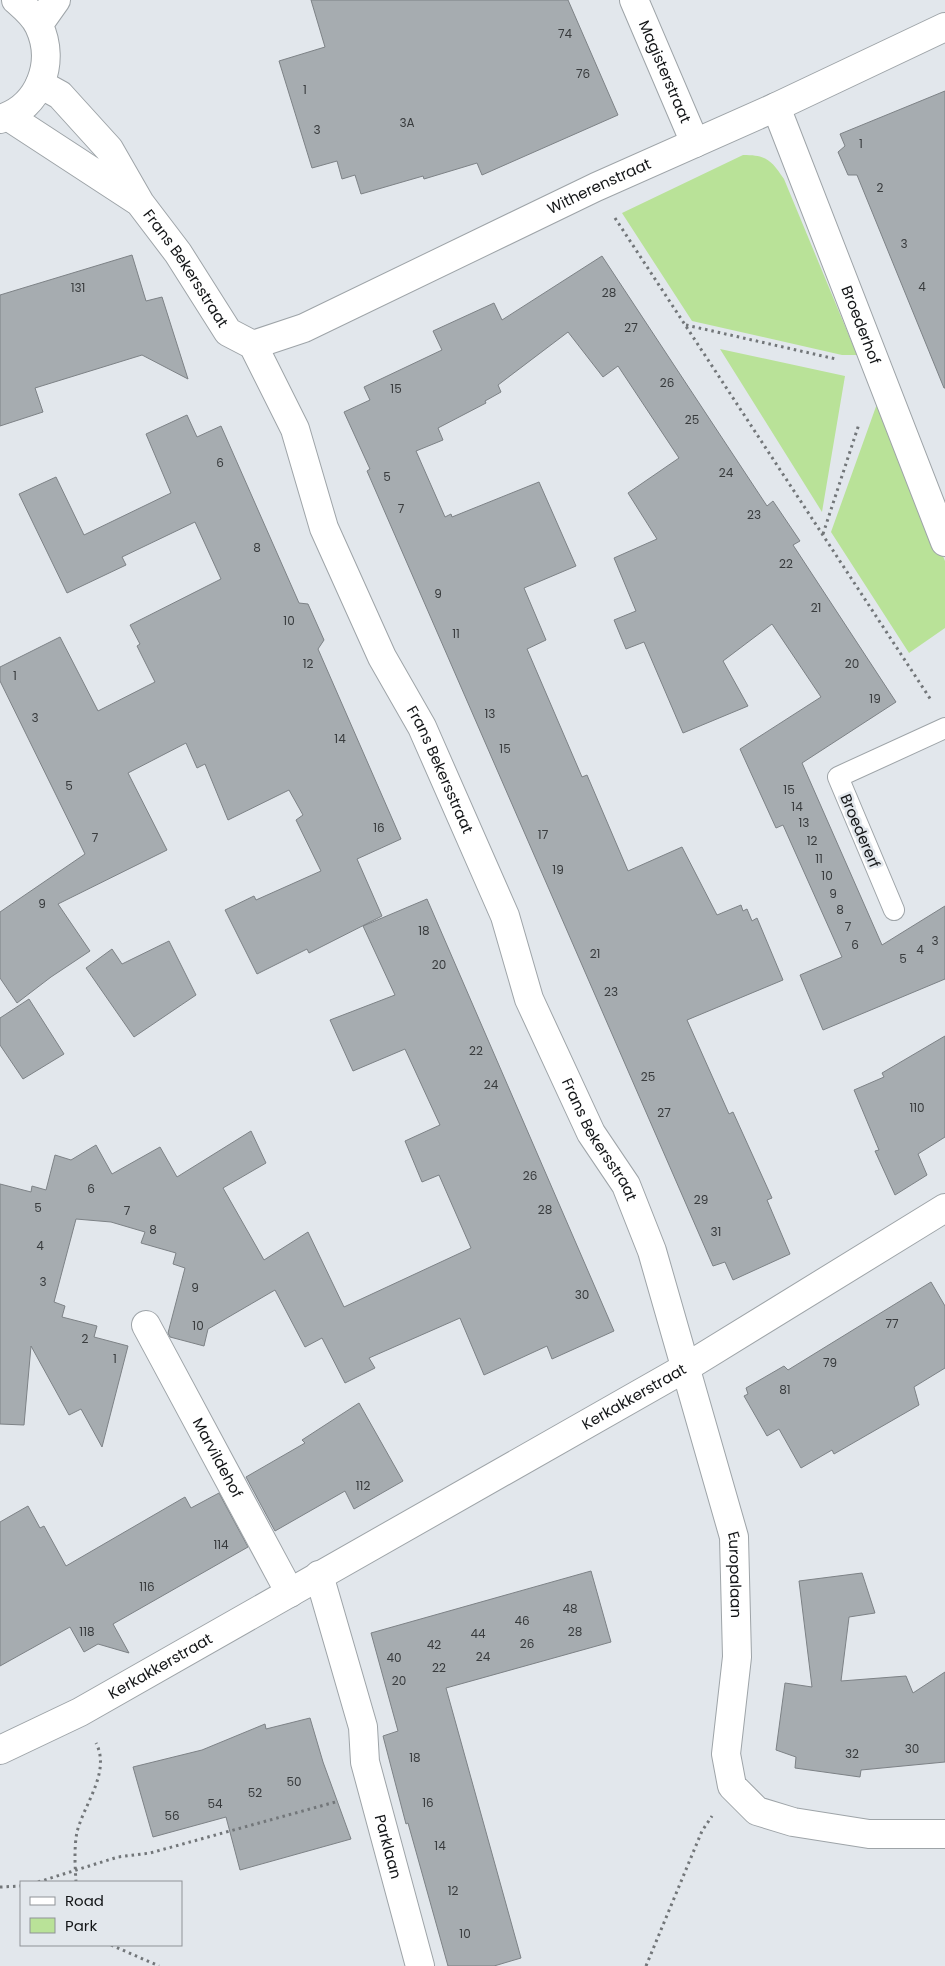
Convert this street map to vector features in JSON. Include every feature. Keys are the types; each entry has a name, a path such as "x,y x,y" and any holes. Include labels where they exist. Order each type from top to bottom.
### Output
{"street":[{"path":"4,118 22,107 35,94 47,59 45,41 38,24 16,0"},
{"path":"38,24 56,0"},
{"name":"Magisterstraat","path":"634,0 695,143"},
{"name":"Witherenstraat","path":"253,345 304,328 596,188 776,107 945,27"},
{"name":"Frans Bekersstraat","path":"40,84 60,95 109,149 140,203 178,253 228,332 253,345 295,430 324,528 382,657 422,727 505,916 529,999 591,1134 626,1185 652,1251 685,1368"},
{"name":"Broederhof","path":"776,107 945,542"},
{"name":"Frans Bekersstraat","path":"4,118 140,203"},
{"name":"Kerkakkerstraat","path":"0,1750 80,1712 685,1368 945,1208"},
{"name":"Marvildehof","path":"146,1324 290,1593"},
{"name":"Europalaan","path":"685,1368 734,1537 737,1657 726,1754 732,1786"},
{"name":"Parklaan","path":"319,1575 363,1727 366,1762 373,1792 420,1966"},
{"path":"732,1786 757,1812 792,1822 869,1834 945,1834"}],"lane":[{"name":"Broedererf","path":"894,910 838,777 945,728"}],"path":[{"path":"596,188 934,705"},
{"path":"685,325 878,368 823,535"},
{"path":"76,1881 77,1832 96,1782 100,1764 99,1749 80,1712"},
{"path":"646,1966 702,1831 732,1786"},
{"path":"42,1881 118,1857 150,1853 373,1792"},
{"path":"0,1887 20,1886"},
{"path":"112,1946 159,1966"}],"green space":[{"path":"743,155 758,156 768,160 784,179 857,355 842,355 692,321 622,213"},
{"path":"720,349 845,376 822,512"},
{"path":"878,401 945,561 945,628 909,653 831,532"}],"building":[{"path":"311,0 568,0 618,115 482,175 477,163 424,179 423,176 361,194 355,175 342,179 337,161 312,168 279,61 325,47"},
{"path":"945,91 944,388 857,175 848,175 838,152 845,146 840,134"},
{"path":"132,255 146,301 162,297 188,379 142,355 35,388 43,412 0,426 0,295"},
{"path":"602,256 767,506 773,501 800,541 793,545 896,702 802,763 882,945 945,906 945,979 823,1030 800,975 842,957 783,825 776,828 740,749 821,697 772,624 723,661 748,706 683,733 644,642 626,649 614,620 636,611 614,558 657,539 628,493 679,458 618,366 603,377 568,332 498,385 501,392 485,401 486,403 438,428 443,440 416,451 445,517 451,514 452,517 539,482 576,566 524,588 546,640 527,649 582,777 587,775 628,871 682,847 717,915 741,905 743,911 747,909 752,921 757,918 783,980 687,1020 729,1114 733,1112 772,1198 767,1200 790,1254 733,1280 725,1262 713,1266 367,471 370,469 344,412 370,400 364,387 442,350 433,331 494,303 502,320"},
{"path":"187,415 197,437 221,426 299,603 308,604 324,640 318,649 401,839 357,859 382,916 309,953 307,949 257,974 225,910 254,896 256,900 321,871 296,820 303,815 289,790 228,820 205,764 197,768 186,743 128,773 167,850 58,904 90,951 17,1003 0,978 0,912 85,854 0,681 0,667 60,637 98,711 155,682 137,646 140,644 130,625 221,579 195,522 122,557 126,565 67,593 19,494 56,477 84,535 171,493 146,434"},
{"path":"427,899 614,1331 552,1359 547,1346 484,1375 460,1318 369,1358 375,1368 345,1383 322,1338 305,1347 275,1290 208,1329 204,1346 170,1337 168,1333 185,1268 173,1264 176,1253 141,1243 145,1232 111,1222 76,1219 54,1302 65,1306 62,1317 97,1326 94,1337 128,1346 102,1447 81,1409 69,1415 31,1346 24,1425 0,1424 0,1184 31,1192 32,1186 46,1190 55,1155 71,1160 96,1145 112,1174 160,1147 177,1177 251,1131 266,1163 223,1188 264,1260 308,1232 344,1307 471,1248 439,1175 422,1182 405,1141 440,1125 405,1049 353,1071 330,1020 395,995 363,926"},
{"path":"169,941 196,995 134,1037 86,968 112,949 122,964"},
{"path":"29,999 64,1054 23,1079 0,1045 0,1018"},
{"path":"945,1036 945,1137 918,1154 927,1175 895,1195 875,1151 879,1150 854,1090 884,1077 882,1073"},
{"path":"931,1282 945,1306 945,1368 914,1387 919,1405 834,1454 832,1450 801,1468 779,1429 767,1436 744,1396 748,1394 746,1388 784,1366 788,1370"},
{"path":"359,1403 403,1481 354,1509 345,1491 275,1531 246,1477 305,1443 302,1440"},
{"path":"219,1493 248,1547 113,1624 129,1653 98,1644 84,1652 70,1627 0,1666 0,1522 28,1506 40,1528 44,1526 66,1566 185,1497 191,1508"},
{"path":"591,1571 611,1642 446,1688 521,1958 494,1966 448,1966 408,1823 406,1824 383,1736 398,1731 371,1633"},
{"path":"862,1573 875,1613 849,1617 841,1681 906,1676 913,1693 945,1672 945,1762 861,1770 860,1777 795,1768 796,1757 776,1750 785,1683 812,1687 799,1581"},
{"path":"310,1718 323,1762 351,1839 240,1870 226,1817 153,1837 133,1767 202,1750 265,1724 266,1729"}]}
